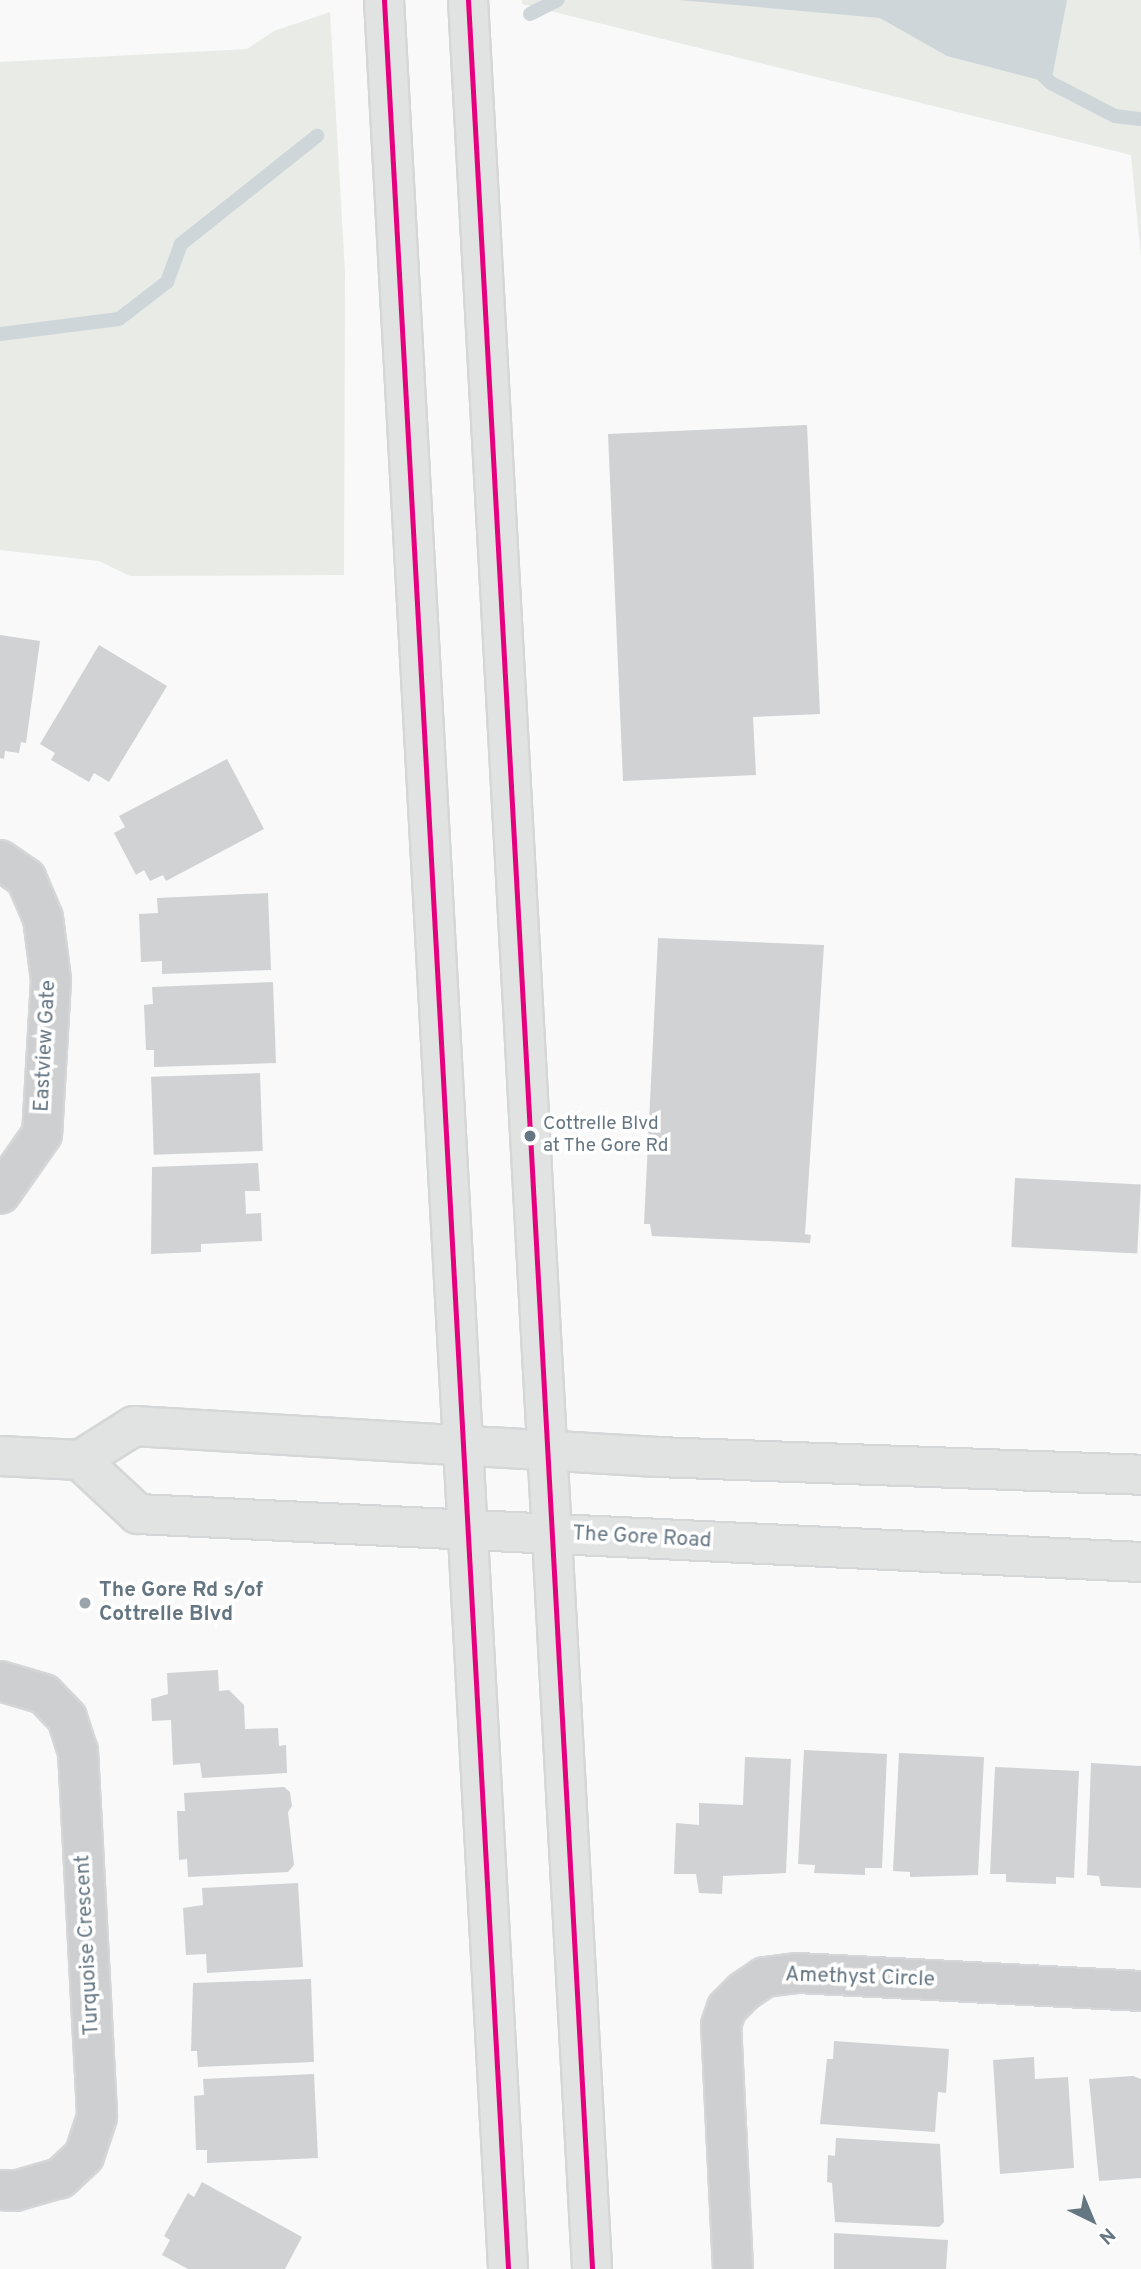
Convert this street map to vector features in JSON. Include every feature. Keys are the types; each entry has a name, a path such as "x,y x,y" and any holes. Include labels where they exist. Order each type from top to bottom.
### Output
{"main road":[{"path":"384,0 460,1444 508,2269"},
{"path":"468,0 545,1450 592,2269"},
{"path":"0,1456 80,1460 134,1426 545,1450 1141,1475"},
{"name":"The Gore Road","path":"80,1460 138,1514 1141,1562"}],"street":[{"name":"Eastview Gate","path":"0,860 26,878 43,918 51,980 42,1134 0,1194"},
{"name":"Turquoise Crescent","path":"0,1681 44,1694 67,1718 78,1751 97,2117 83,2156 60,2178 15,2191 0,2190"},
{"name":"Amethyst Circle","path":"733,2269 720,2025 727,2008 744,1991 765,1978 798,1973 1141,1991"}],"shaded area":[{"path":"522,0 1141,0 1141,257 1131,155 522,4"},
{"path":"679,0 1067,0 1051,83 947,56 880,18"},
{"path":"330,12 345,272 344,575 130,576 99,561 0,550 0,62 247,49 274,31"}],"building":[{"path":"807,425 820,714 753,717 756,775 623,781 608,434"},
{"path":"0,635 40,641 26,743 21,742 19,753 5,751 4,759 0,758"},
{"path":"99,645 167,686 109,782 94,773 89,782 51,760 55,753 40,744"},
{"path":"227,759 264,829 166,881 163,875 150,881 144,870 136,875 114,833 125,827 119,816"},
{"path":"268,893 271,970 162,974 162,961 141,962 139,914 158,913 157,898"},
{"path":"658,938 824,945 805,1234 811,1235 810,1243 652,1236 650,1224 644,1224"},
{"path":"273,982 276,1063 154,1067 154,1050 146,1050 144,1005 153,1004 152,987"},
{"path":"260,1073 263,1151 154,1155 151,1077"},
{"path":"258,1163 260,1191 245,1191 246,1214 261,1213 262,1241 201,1244 201,1252 151,1254 152,1167"},
{"path":"1015,1178 1141,1185 1137,1253 1011,1247"},
{"path":"218,1670 219,1691 229,1690 244,1705 245,1729 278,1728 279,1746 286,1745 287,1773 202,1778 200,1763 173,1765 171,1720 152,1721 151,1699 168,1694 167,1673"},
{"path":"804,1750 887,1754 882,1868 865,1868 865,1875 814,1873 815,1865 798,1864"},
{"path":"899,1753 984,1757 978,1875 910,1877 910,1872 893,1871"},
{"path":"745,1757 791,1759 786,1873 723,1876 722,1894 699,1893 696,1874 674,1874 676,1823 699,1825 699,1803 743,1805"},
{"path":"1091,1763 1141,1766 1141,1888 1101,1886 1099,1876 1087,1875"},
{"path":"995,1767 1079,1771 1074,1878 1056,1877 1056,1884 1006,1882 1006,1874 990,1874"},
{"path":"284,1787 290,1792 292,1806 288,1812 294,1865 288,1872 188,1877 187,1859 179,1860 177,1811 185,1811 184,1793"},
{"path":"298,1883 303,1967 207,1973 206,1954 186,1955 183,1908 203,1905 202,1888"},
{"path":"311,1979 314,2062 198,2067 197,2051 191,2051 193,1983"},
{"path":"834,2041 949,2049 946,2093 938,2092 935,2132 820,2124 827,2059 833,2059"},
{"path":"1034,2057 1035,2079 1068,2077 1074,2168 1000,2174 993,2060"},
{"path":"314,2074 318,2158 207,2163 207,2150 196,2150 194,2096 204,2095 203,2079"},
{"path":"1133,2076 1141,2079 1141,2178 1099,2181 1089,2079"},
{"path":"836,2138 940,2144 944,2222 939,2227 835,2222 832,2183 827,2182 828,2155 835,2156"},
{"path":"202,2182 302,2237 285,2269 188,2269 162,2255 170,2240 164,2236 188,2193 194,2197"},
{"path":"834,2233 948,2240 946,2269 834,2269"}],"waterway":[{"path":"530,14 558,0"},
{"path":"1037,70 1051,83 1115,116 1141,119"},
{"path":"0,334 119,319 167,282 181,244 317,136"}],"transit line":[{"path":"384,0 508,2269"},
{"path":"468,0 592,2269"}],"place":[{"name":"Cottrelle Blvd at The Gore Rd","path":"530,1136"},
{"name":"The Gore Rd s/of Cottrelle Blvd","path":"85,1603"}]}
